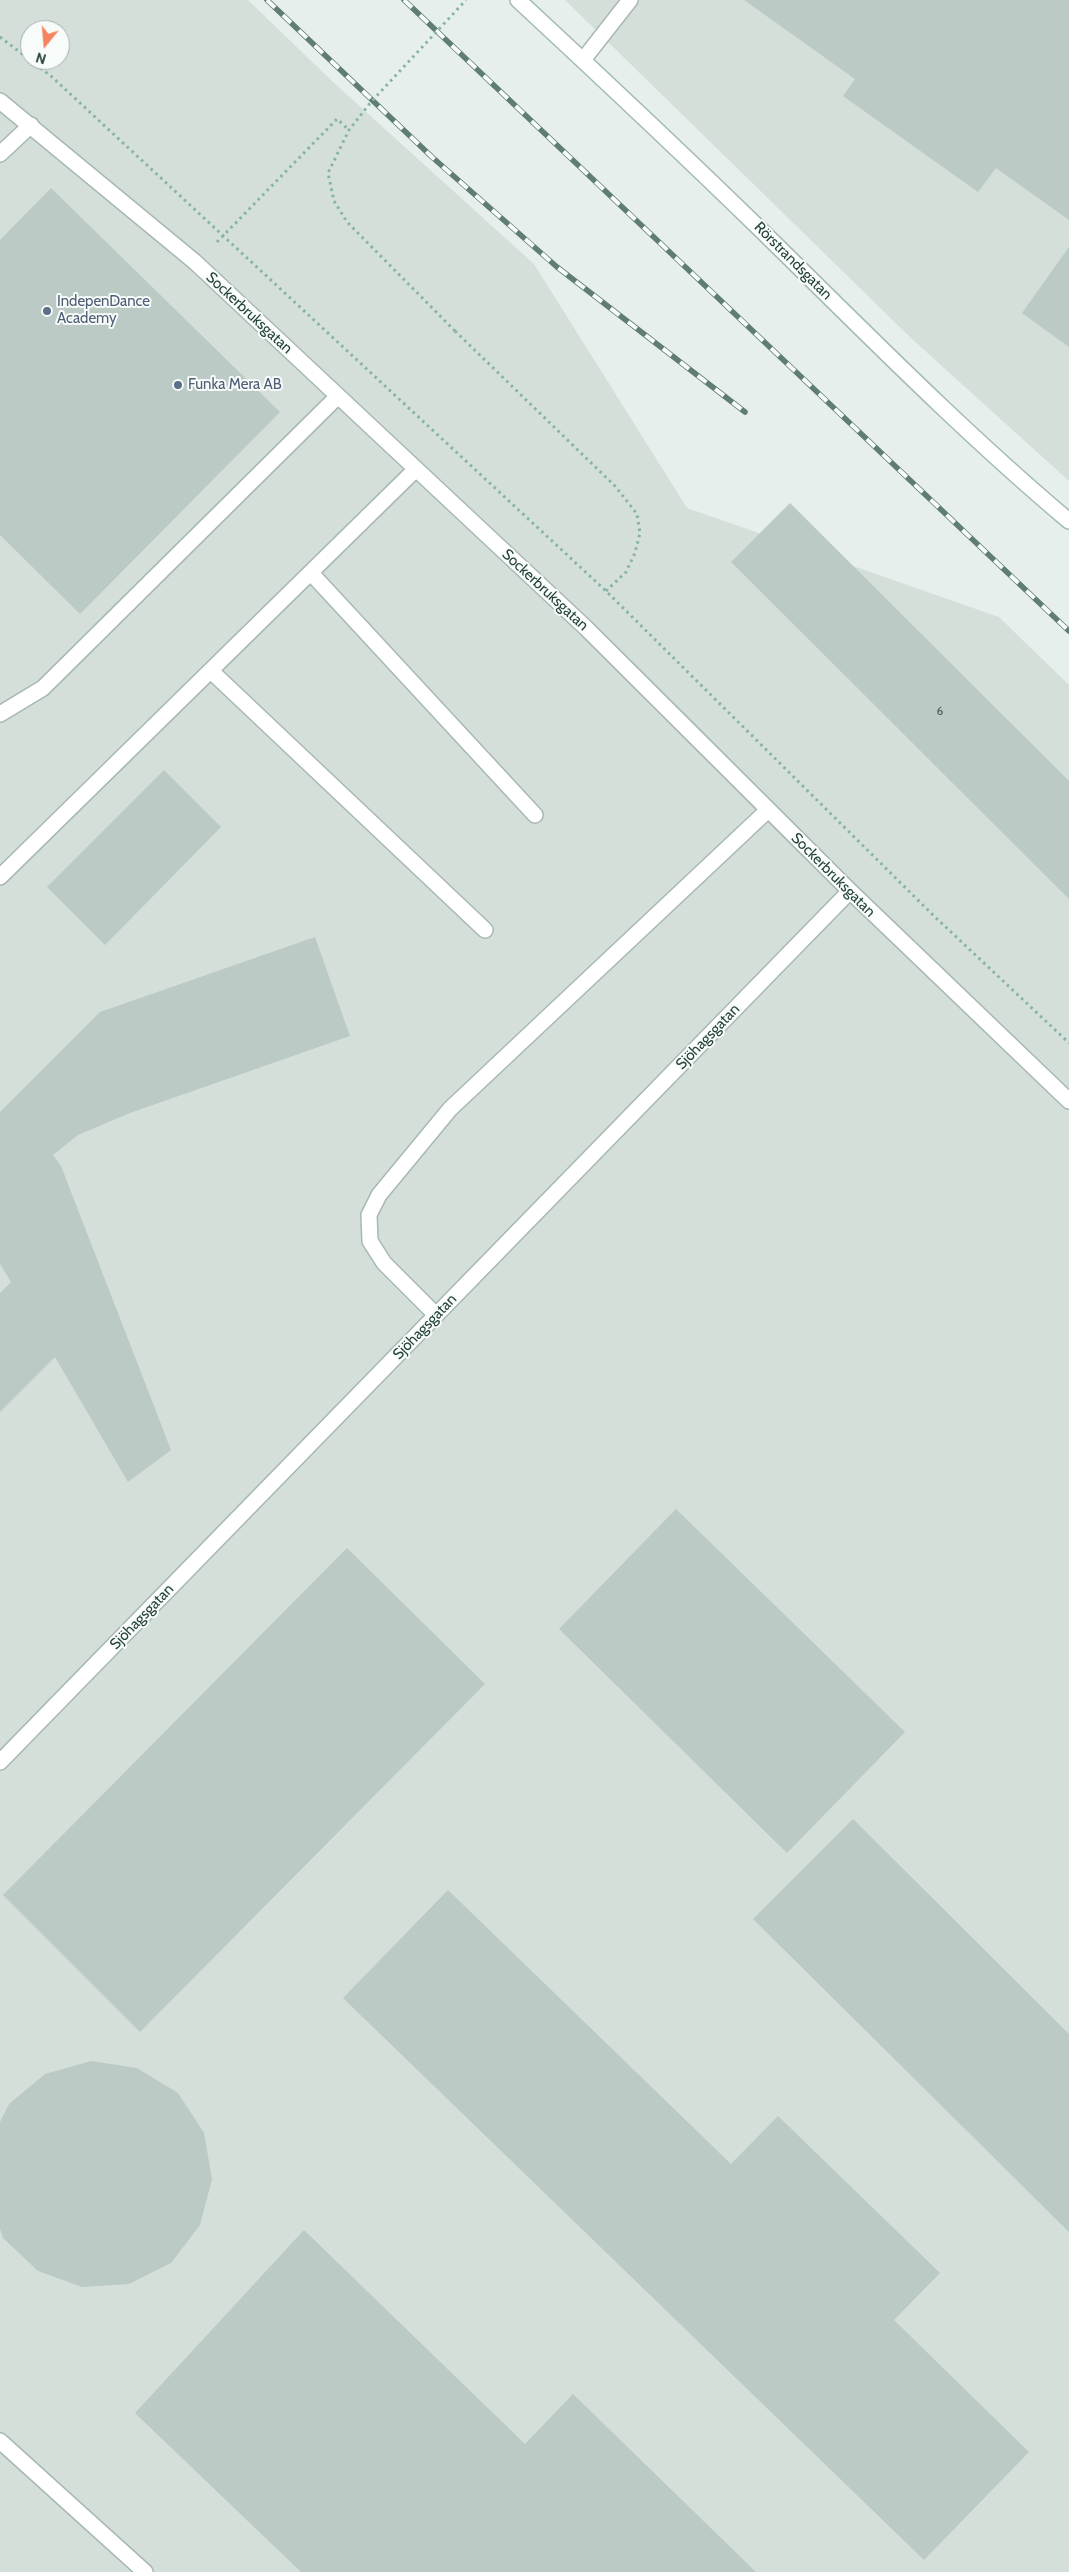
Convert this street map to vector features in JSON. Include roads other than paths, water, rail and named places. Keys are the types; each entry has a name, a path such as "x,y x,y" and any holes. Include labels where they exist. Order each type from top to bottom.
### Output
{"street":[{"name":"Rörstrandsgatan","path":"518,0 583,60 890,358 1031,489 1069,520"},
{"path":"583,60 630,0"},
{"name":"Sockerbruksgatan","path":"0,101 31,124 195,262 586,628 850,892 1069,1102"},
{"path":"0,154 31,124"},
{"path":"0,714 43,688 338,396"},
{"path":"0,877 416,469"},
{"path":"311,572 535,815"},
{"path":"211,671 485,930"},
{"path":"436,1315 384,1263 370,1241 369,1215 379,1196 450,1109 768,810"},
{"name":"Sjöhagsgatan","path":"0,1762 850,892"},
{"path":"0,2441 145,2572"}],"railway":[{"path":"267,0 432,157 557,267 745,412"},
{"path":"404,0 1069,631"}],"place":[{"name":"IndepenDance Academy","path":"47,311"},
{"name":"Funka Mera AB","path":"178,385"}]}
